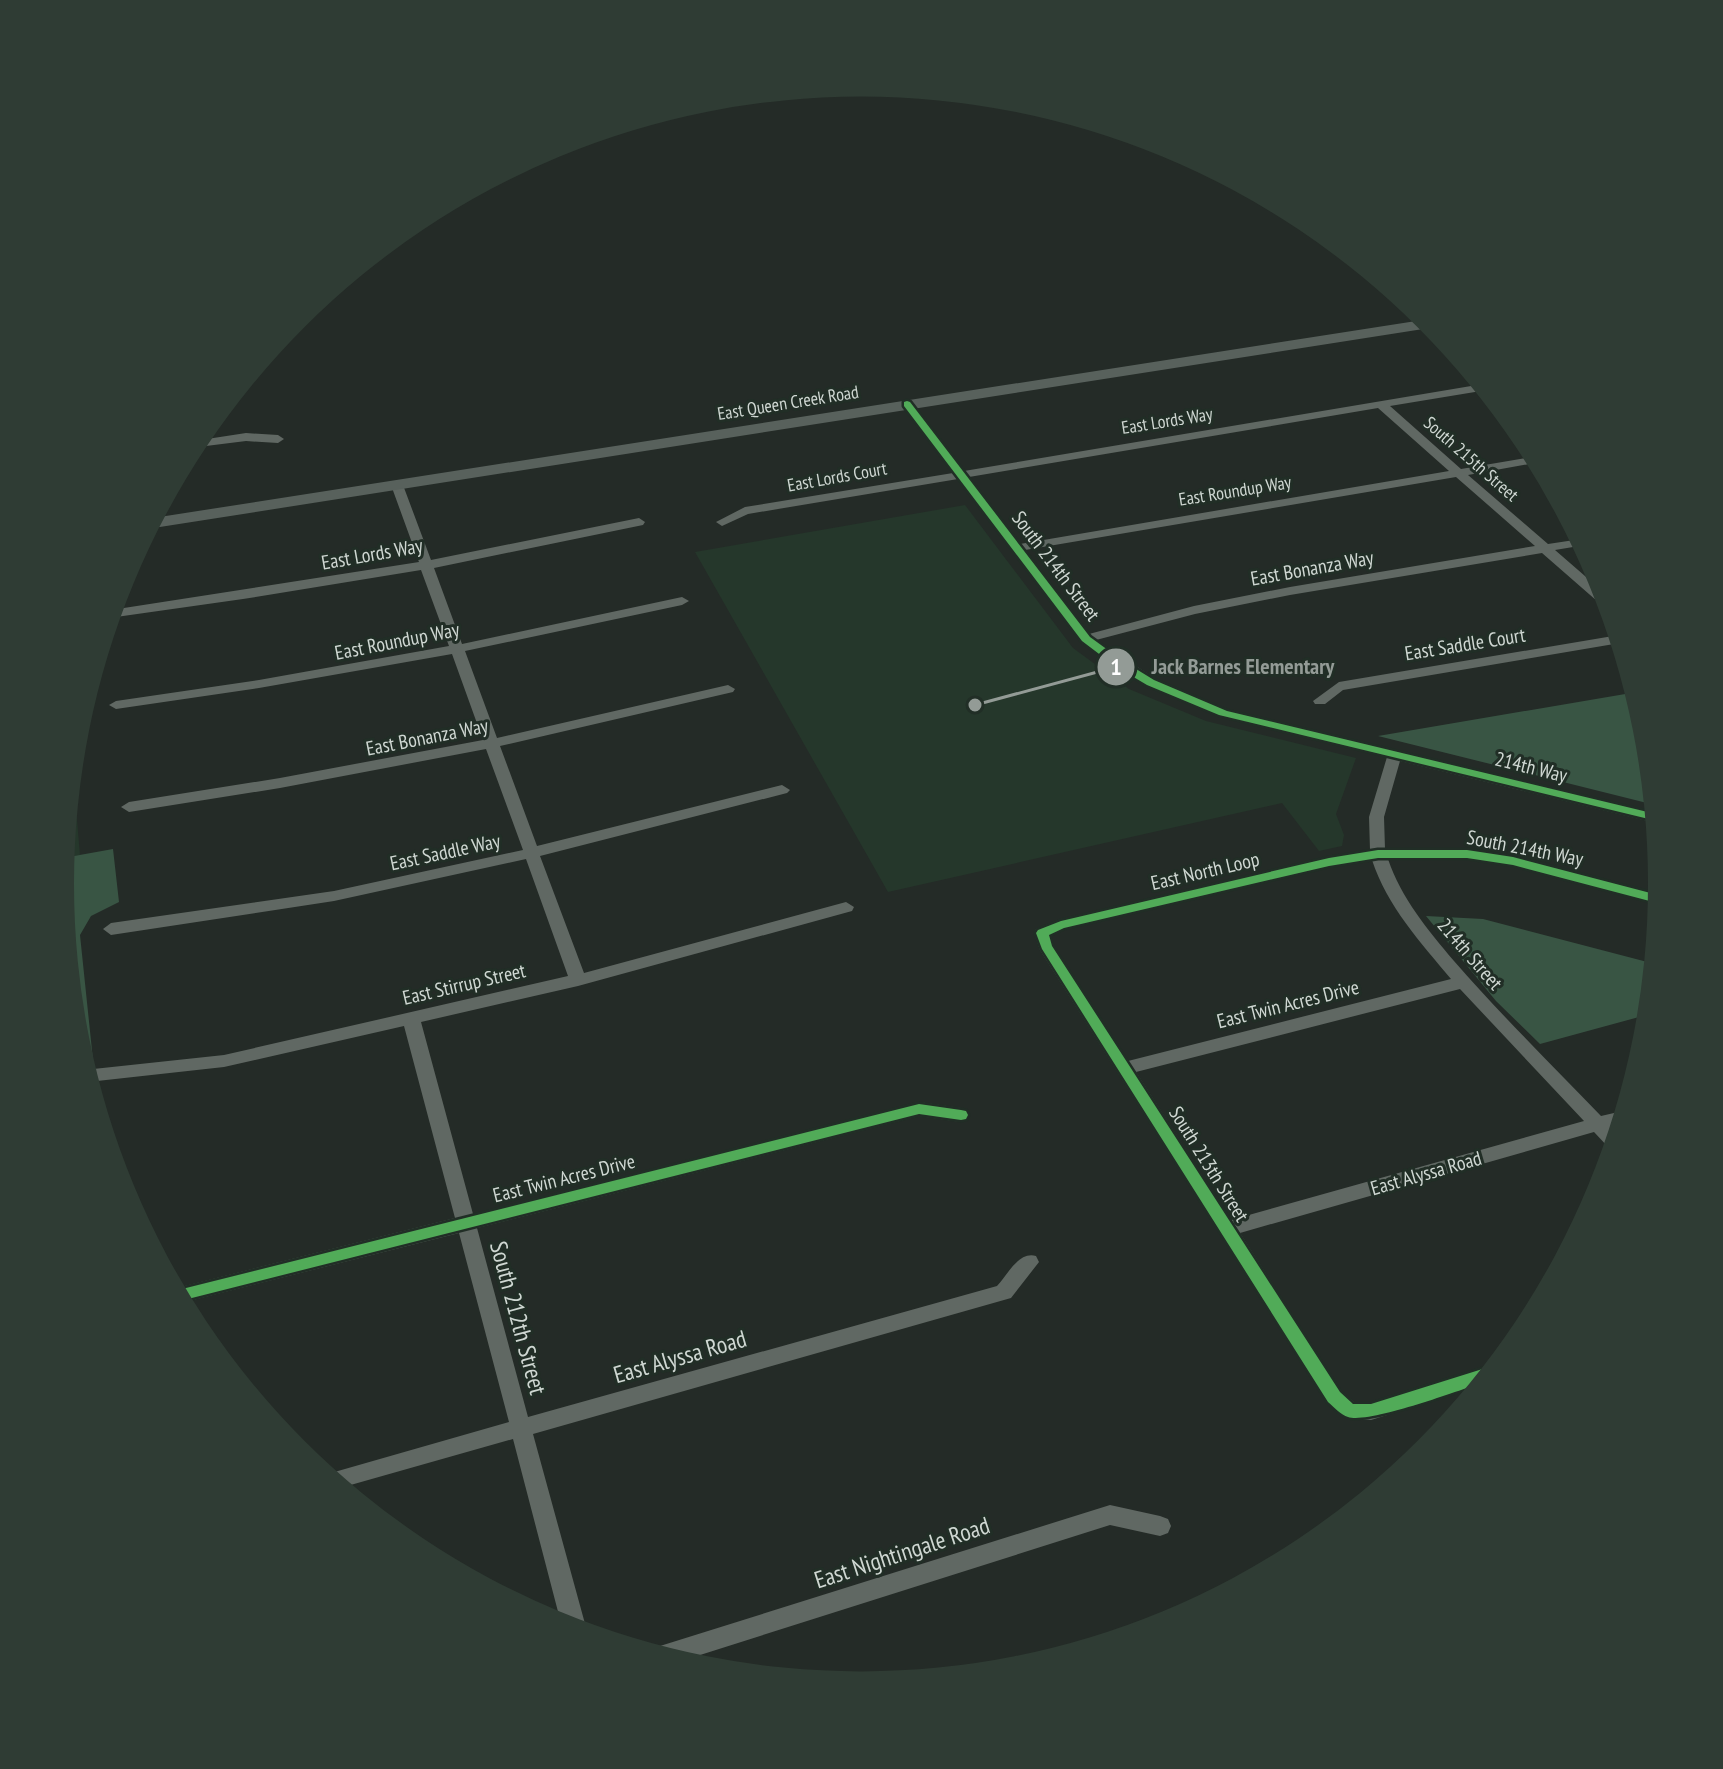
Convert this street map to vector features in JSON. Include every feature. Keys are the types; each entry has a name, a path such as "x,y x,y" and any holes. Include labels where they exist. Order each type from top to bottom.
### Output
{"main road":[{"name":"East Queen Creek Road","path":"163,522 1416,326"}],"street":[{"path":"1381,405 1473,389"},
{"name":"South 214th Street","path":"907,404 1086,639 1121,668 1173,694 1223,713 1395,755"},
{"name":"South 215th Street","path":"1381,405 1591,588"},
{"name":"East Lords Way","path":"959,474 1381,405"},
{"path":"210,442 246,437 278,439"},
{"name":"East Roundup Way","path":"1016,548 1216,511 1525,461"},
{"name":"East Lords Court","path":"722,522 745,511 959,474"},
{"path":"397,485 578,980"},
{"name":"East Lords Way","path":"123,612 261,594 639,522"},
{"name":"East Bonanza Way","path":"1086,639 1194,610 1290,591 1572,544"},
{"name":"East Roundup Way","path":"116,705 286,682 457,650 682,601"},
{"name":"East Saddle Court","path":"1320,701 1339,686 1610,641"},
{"name":"East Bonanza Way","path":"129,807 297,782 492,745 728,689"},
{"name":"214th Way","path":"1395,755 1645,815"},
{"name":"214th Street","path":"1395,755 1375,822 1378,854 1388,882 1407,914 1462,982 1608,1135"},
{"name":"East Saddle Way","path":"111,929 334,896 531,853 782,790"},
{"name":"South 214th Way","path":"1378,854 1467,854 1513,861 1649,896"},
{"name":"East North Loop","path":"1042,933 1061,925 1329,862 1378,854"},
{"name":"East Stirrup Street","path":"98,1075 224,1061 578,980 846,907"},
{"name":"South 213th Street","path":"1042,933 1046,946 1334,1397 1350,1411 1371,1411 1474,1379"},
{"name":"East Twin Acres Drive","path":"1125,1068 1462,982"},
{"name":"South 212th Street","path":"411,1018 571,1616"},
{"name":"East Twin Acres Drive","path":"189,1293 919,1109 961,1115"},
{"name":"East Alyssa Road","path":"1227,1229 1612,1120"},
{"name":"East Alyssa Road","path":"343,1478 1004,1292 1029,1262"},
{"name":"East Nightingale Road","path":"681,1650 1110,1515 1160,1526"}],"shaded area":[{"path":"965,505 1073,648 1129,689 1206,721 1356,758 1336,814 1344,835 1342,846 1319,851 1282,803 888,892 695,552"},
{"path":"1625,694 1644,802 1378,736"},
{"path":"77,822 80,855 75,856"},
{"path":"113,849 119,902 91,916 80,935 92,1051 76,936 75,856"},
{"path":"1426,916 1483,919 1645,961 1637,1017 1540,1044 1496,1001"}],"cycle path":[{"path":"907,404 1086,639 1135,674 1223,713 1645,815"},
{"path":"1474,1379 1371,1411 1350,1411 1334,1397 1046,946 1042,933 1061,925 1329,862 1378,854 1467,854 1513,861 1649,896"},
{"path":"189,1293 919,1109 961,1115"}],"place":[{"name":"Jack Barnes Elementary","path":"975,705"}]}
